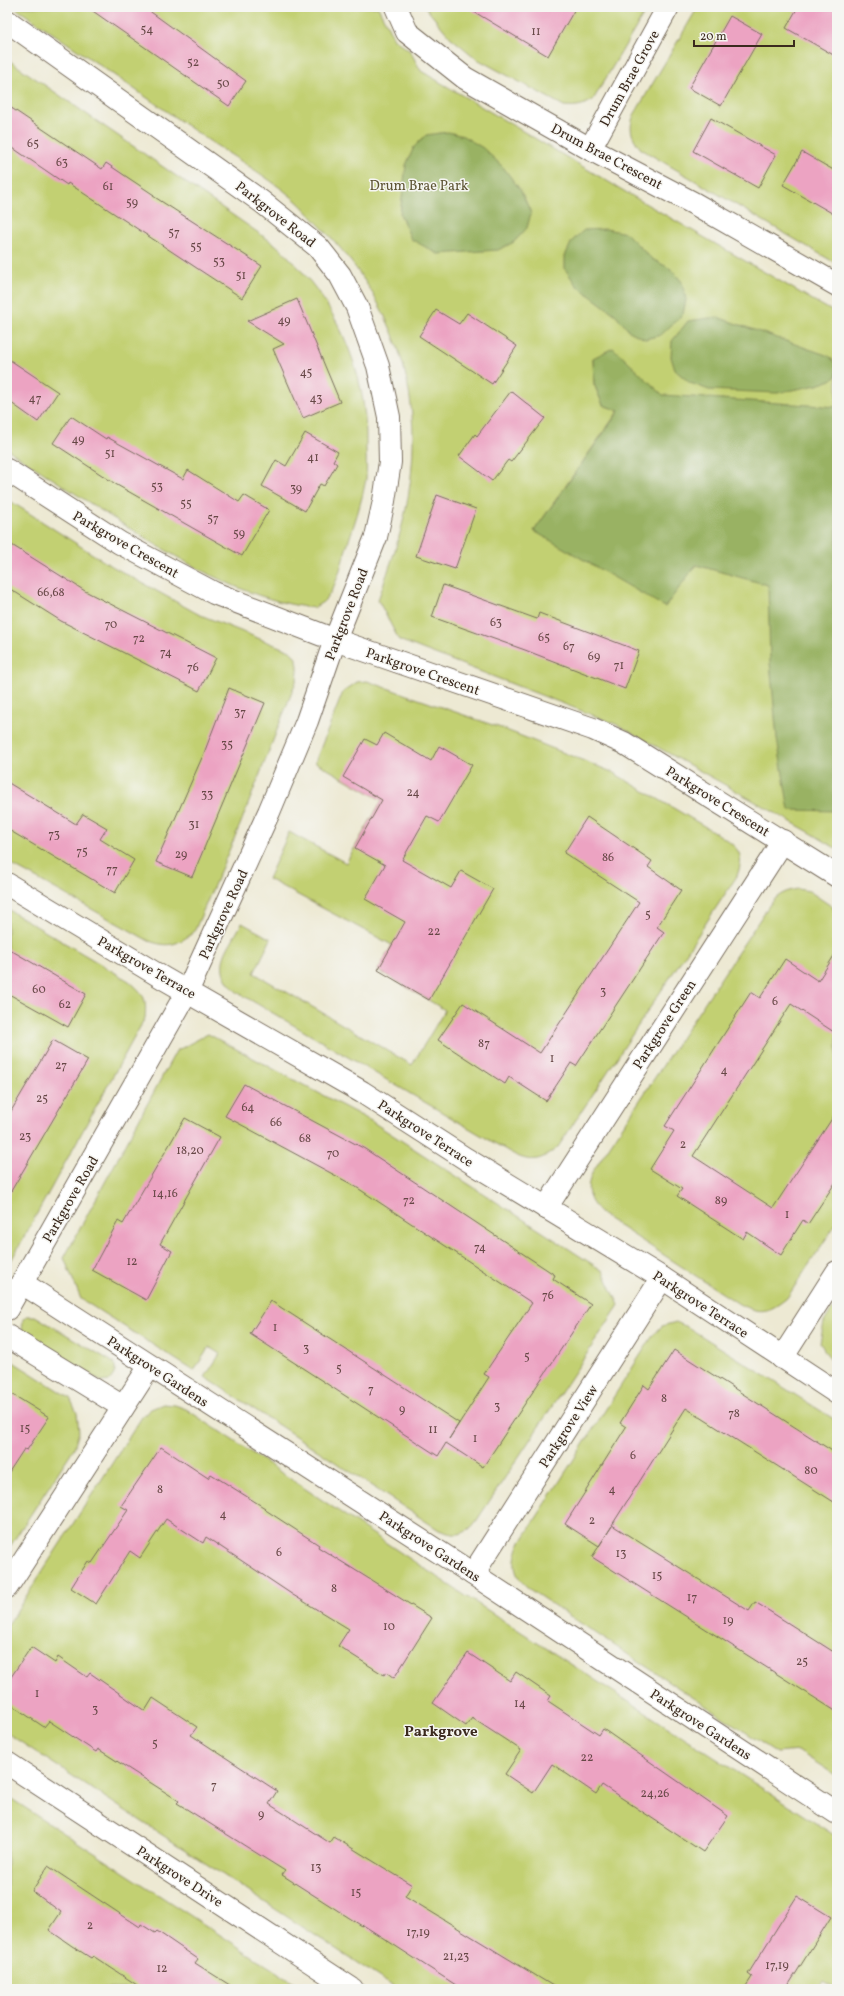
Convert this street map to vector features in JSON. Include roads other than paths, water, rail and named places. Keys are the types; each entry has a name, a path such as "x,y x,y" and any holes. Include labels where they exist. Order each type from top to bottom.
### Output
{"street":[{"name":"Drum Brae Crescent","path":"396,7 407,32 465,78 590,149 695,204 837,285"},
{"name":"Drum Brae Grove","path":"590,149 668,7"},
{"name":"Parkgrove Road","path":"7,22 262,202 318,247 340,275 357,307 378,366 389,417 390,462 384,501 376,537 335,640 307,721 272,806 187,992 7,1309"},
{"name":"Parkgrove Crescent","path":"7,470 120,543 214,593 335,640 593,729 624,743 837,876"},
{"name":"Parkgrove Green","path":"546,1208 783,841"},
{"name":"Parkgrove Terrace","path":"7,884 187,992 362,1092 546,1208 662,1278 837,1393"},
{"path":"782,1358 837,1272"},
{"name":"Parkgrove View","path":"473,1574 662,1278"},
{"name":"Parkgrove Gardens","path":"22,1283 473,1574 837,1813"},
{"path":"7,1336 124,1407"},
{"path":"7,1587 150,1366"},
{"name":"Parkgrove Drive","path":"7,1764 352,1989"}],"district":[{"name":"Parkgrove","path":"441,1731"}],"park label":[{"name":"Drum Brae Park","path":"419,185"}]}
